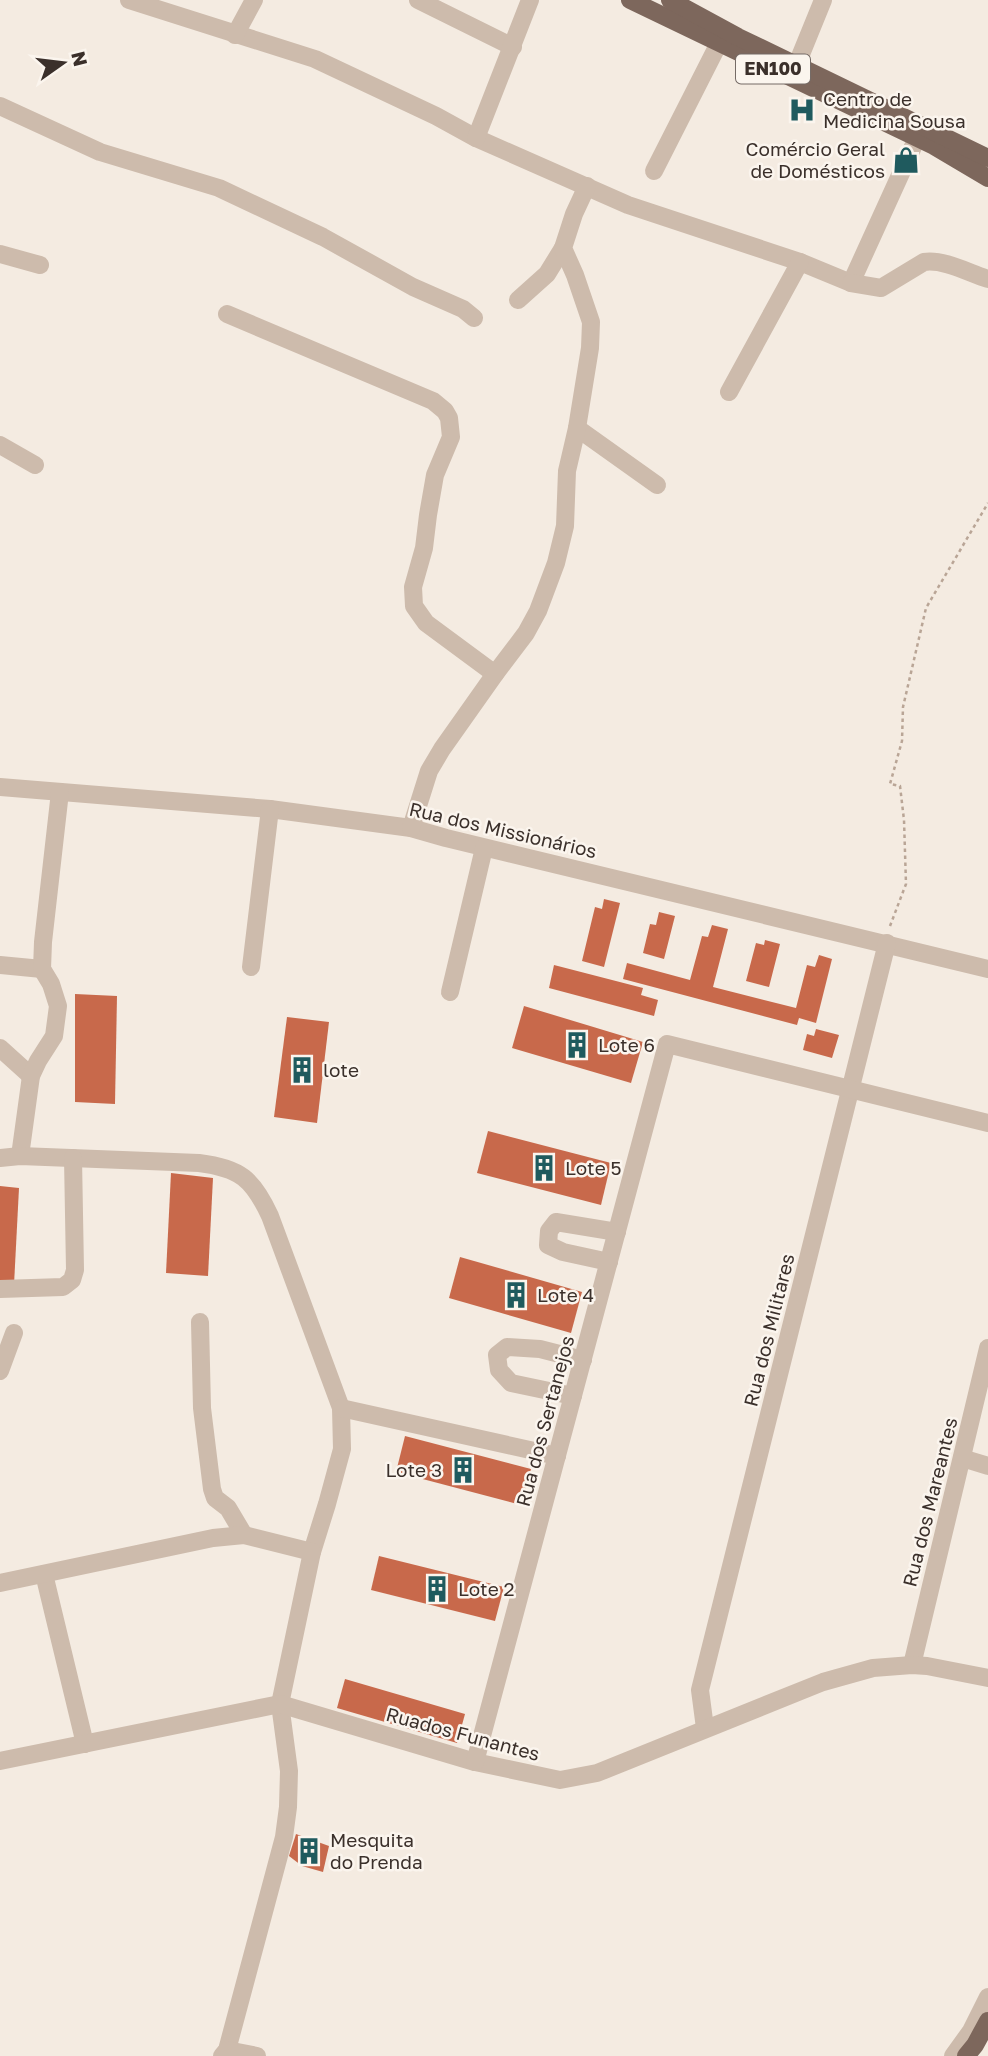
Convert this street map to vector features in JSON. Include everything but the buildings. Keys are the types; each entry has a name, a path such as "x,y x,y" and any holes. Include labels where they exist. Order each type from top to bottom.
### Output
{"main road":[{"name":"EN100","path":"630,0 927,137 988,152"},
{"name":"EN100","path":"670,0 738,37 797,64 927,137 988,178"},
{"path":"927,137 988,158"},
{"path":"927,137 988,171"},
{"path":"966,2056 988,2021"}],"street":[{"path":"129,0 315,60 436,116 476,138 628,205 800,262 850,283 881,288 929,261 988,279"},
{"path":"235,35 254,0"},
{"path":"418,0 513,47"},
{"path":"476,138 530,0"},
{"path":"797,64 823,0"},
{"path":"654,171 719,43"},
{"path":"0,106 100,152 219,188 323,237 412,287 463,309 474,318"},
{"path":"850,283 927,137"},
{"path":"518,300 547,274 563,248 587,186"},
{"path":"411,828 429,771 495,674 527,634 556,563 565,526 567,471 577,429 590,348 591,322 563,248"},
{"path":"0,254 40,265"},
{"path":"729,392 800,262"},
{"path":"227,314 433,401 445,411 452,428 452,437 435,475 424,548 413,587 414,606 426,623 495,674"},
{"path":"577,429 657,485"},
{"path":"0,445 35,466"},
{"name":"Rua dos Missionários","path":"0,787 270,809 411,828 988,969"},
{"path":"20,1156 31,1076 54,1036 58,1006 51,984 42,969 60,792"},
{"path":"251,967 270,809"},
{"path":"450,992 484,848"},
{"name":"Rua dos Militares","path":"705,1728 700,1690 852,1089 886,943"},
{"path":"0,965 42,969"},
{"name":"Rua dos Sertanejos","path":"475,1762 667,1044 988,1123"},
{"path":"0,1048 31,1076"},
{"path":"0,1158 20,1156 199,1163 221,1166 239,1174 261,1198 270,1216 341,1408 342,1449 312,1552 280,1704 289,1771 284,1837 225,2053 257,2056"},
{"path":"0,1289 63,1287 72,1280 75,1270 73,1158"},
{"path":"609,1262 563,1252 548,1245 549,1231 556,1222 617,1232"},
{"path":"200,1322 202,1408 212,1489 215,1498 228,1508 244,1535"},
{"path":"0,1371 13,1333"},
{"path":"573,1396 511,1382 499,1370 497,1355 507,1347 540,1349 583,1360"},
{"name":"Rua dos Mareantes","path":"912,1665 988,1348"},
{"path":"341,1408 557,1456"},
{"path":"962,1458 988,1466"},
{"path":"4,1577 44,1574 193,1541 244,1535 312,1552"},
{"path":"44,1574 85,1744"},
{"name":"Ruados Funantes","path":"0,1760 280,1704 475,1762 560,1780 597,1773 823,1682 873,1668 912,1665 936,1667 988,1678"},
{"path":"953,2056 971,2031 988,1997"}],"path":[{"path":"886,943 906,884 903,802 900,786 890,783 902,741 903,707 918,636 926,608 988,503"}],"place":[{"name":"Centro de Medicina Sousa","path":"802,110"},
{"name":"Comércio Geral de Domésticos","path":"906,160"},
{"name":"Lote 6","path":"577,1045"},
{"name":"lote","path":"302,1070"},
{"name":"Lote 5","path":"544,1168"},
{"name":"Lote 4","path":"516,1295"},
{"name":"Lote 3","path":"463,1470"},
{"name":"Lote 2","path":"437,1589"},
{"name":"Mesquita do Prenda","path":"309,1851"}]}
